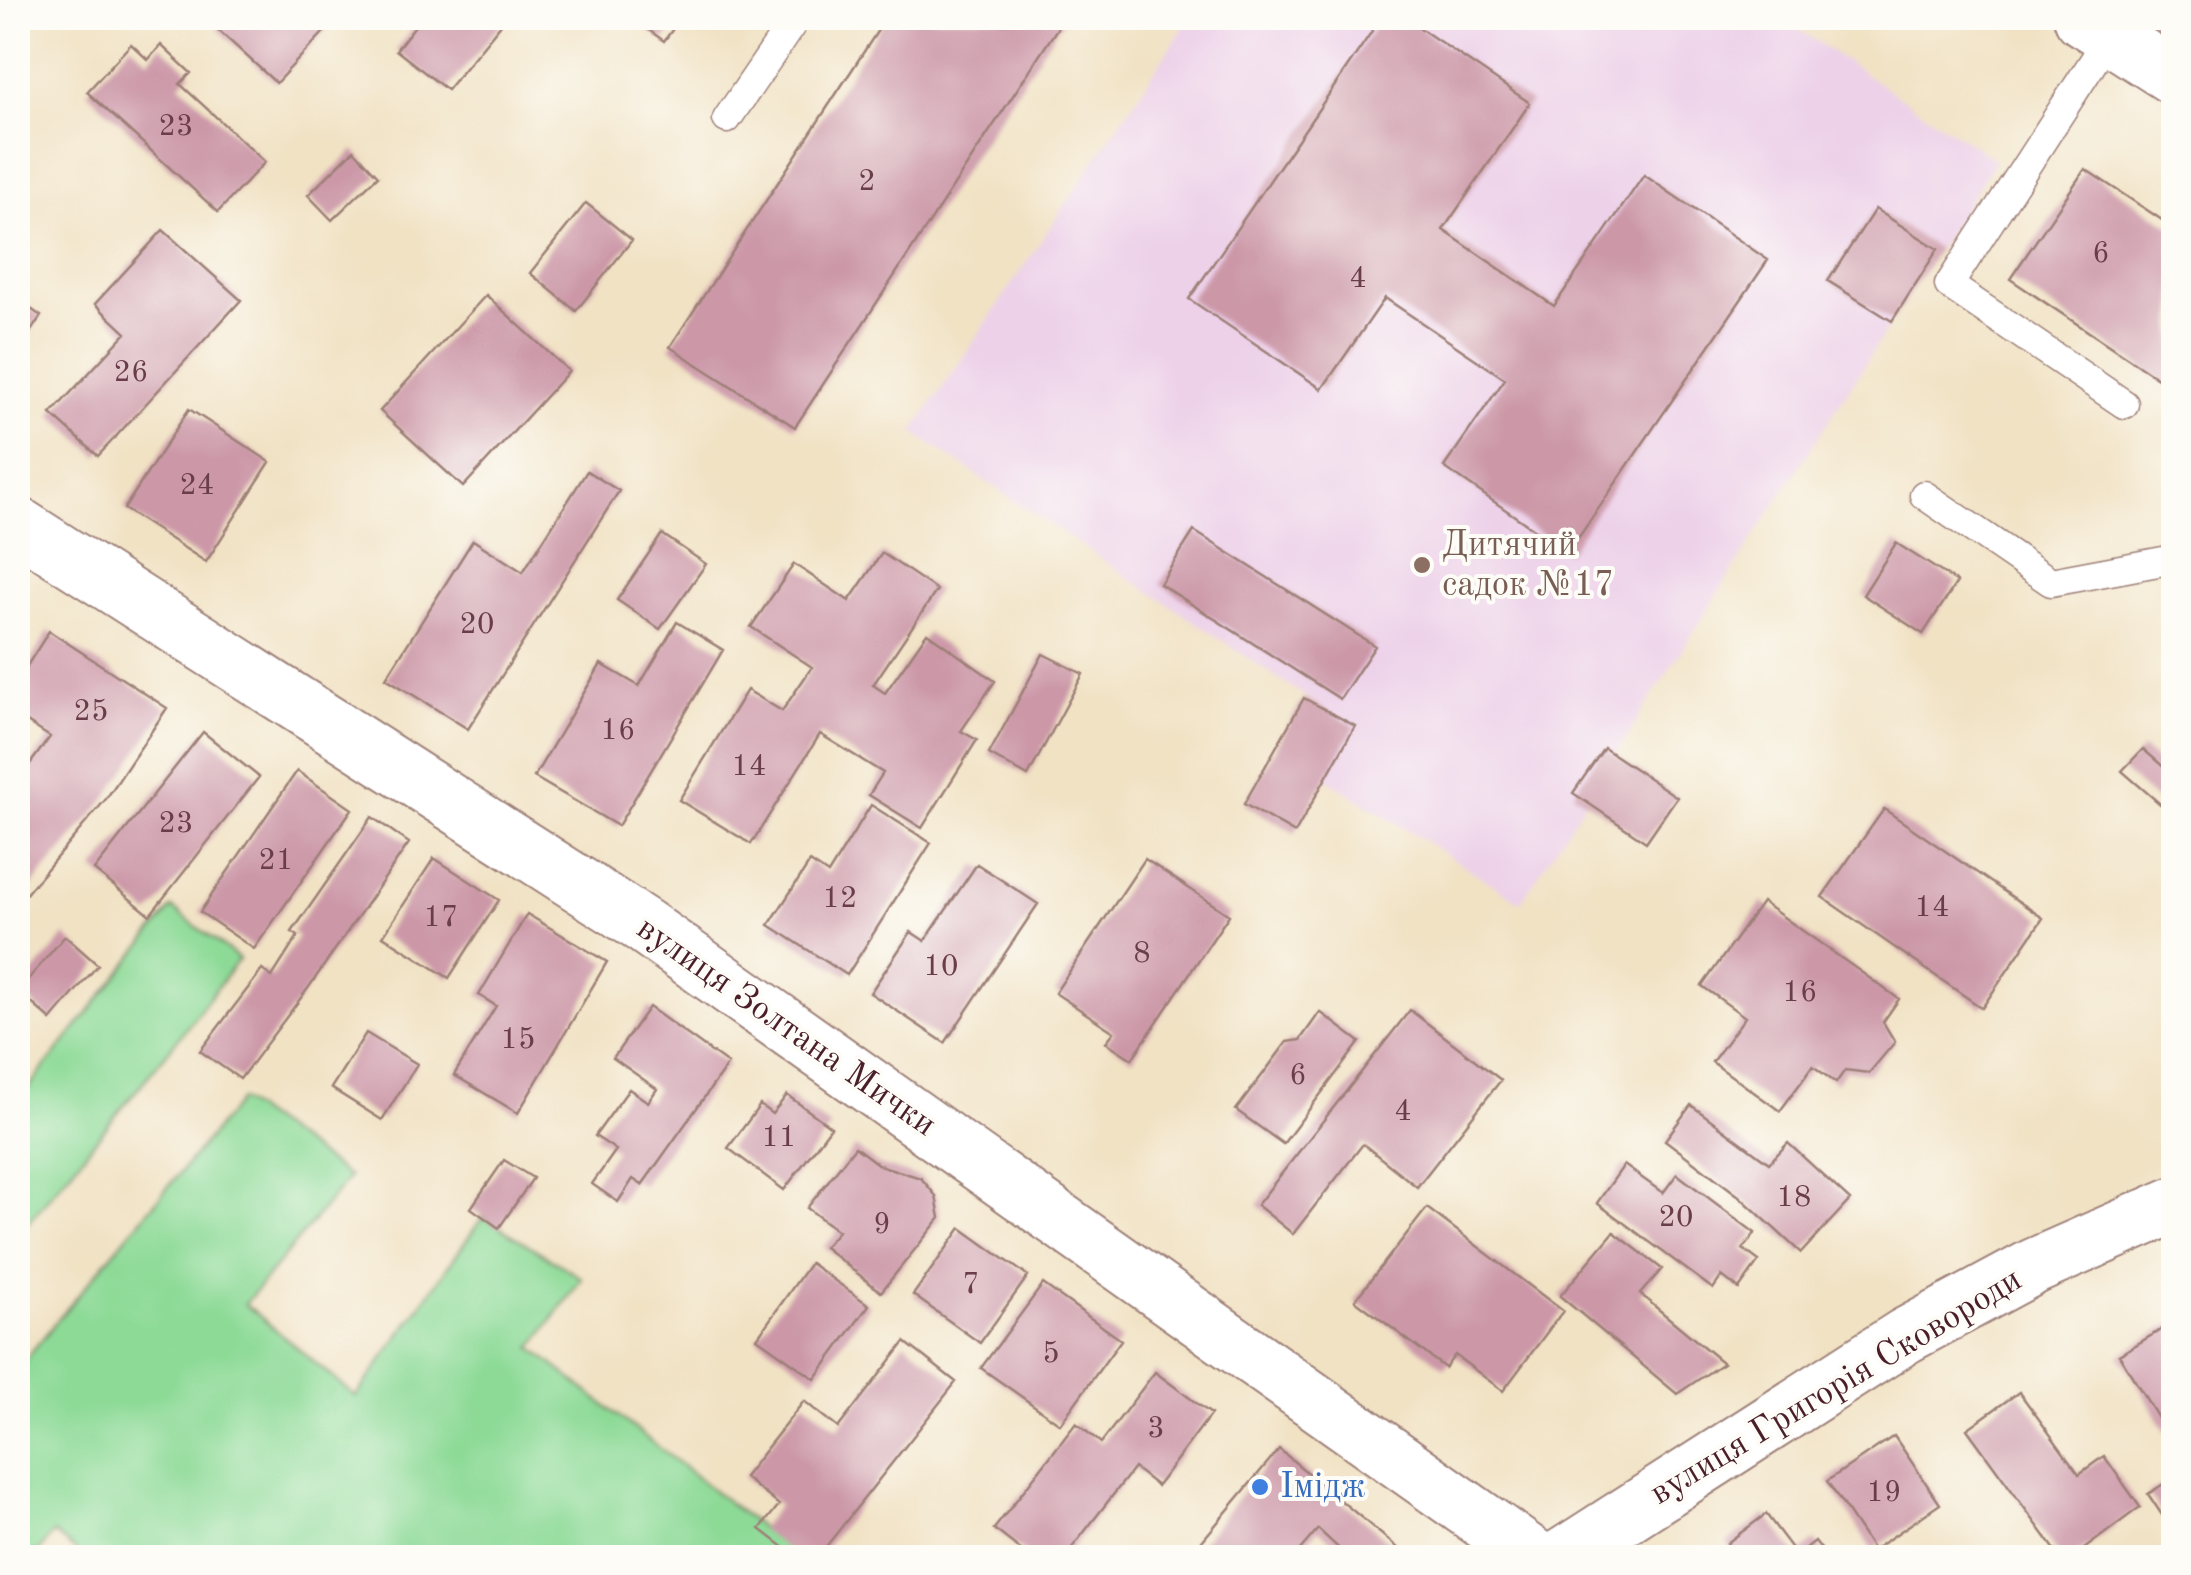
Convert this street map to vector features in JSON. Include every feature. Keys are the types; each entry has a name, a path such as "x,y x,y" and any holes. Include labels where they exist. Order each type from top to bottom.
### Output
{"street":[{"path":"2096,27 2174,78"},
{"name":"вулиця Золтана Мички","path":"18,525 644,926 1536,1558"},
{"name":"вулиця Григорія Сковороди","path":"1560,1558 1905,1336 2036,1266 2174,1205"}],"lane":[{"path":"727,119 796,18"},
{"path":"2096,27 1949,285 2124,404"},
{"path":"1924,494 2051,582 2174,558"}],"shaded area":[{"name":"Дитячий садок №17","path":"1190,18 1781,18 1995,160 1521,902 1313,770 1337,718 913,432"}],"green space":[{"path":"172,908 239,959 18,1235 18,1101"},
{"path":"240,1100 349,1177 245,1304 356,1397 483,1217 582,1278 532,1348 798,1557 84,1558 54,1533 34,1557 18,1558 18,1368"}],"building":[{"path":"228,18 337,18 276,83 217,29"},
{"path":"421,18 506,18 447,90 396,50"},
{"path":"632,18 681,18 664,41"},
{"path":"886,18 1064,18 795,427 670,347"},
{"path":"1381,18 1405,18 1530,103 1443,230 1554,306 1644,175 1768,260 1568,553 1444,467 1505,379 1385,298 1322,389 1189,299"},
{"path":"131,44 148,60 161,45 191,73 180,84 265,162 218,212 87,92"},
{"path":"354,150 378,176 332,220 308,195"},
{"path":"2085,169 2174,228 2174,389 2010,279"},
{"path":"586,203 632,240 576,311 530,273"},
{"path":"1875,209 1938,249 1892,321 1828,281"},
{"path":"163,230 241,300 98,456 51,414 126,333 95,304"},
{"path":"486,295 569,371 463,487 380,411"},
{"path":"18,300 41,316 18,350"},
{"path":"189,409 270,462 206,562 124,509"},
{"path":"587,471 619,491 468,729 386,678 473,540 523,572"},
{"path":"1194,531 1375,646 1340,699 1160,584"},
{"path":"662,534 706,564 660,629 617,600"},
{"path":"1896,543 1957,582 1923,634 1863,595"},
{"path":"882,553 937,590 873,685 885,693 927,633 995,681 961,731 977,740 922,828 869,795 883,773 820,734 751,844 679,800 747,690 782,711 812,667 751,627 794,564 849,601"},
{"path":"677,622 723,650 618,826 534,777 601,664 639,686"},
{"path":"49,631 167,708 106,799 18,903 18,780 50,737 18,716 18,680"},
{"path":"1043,654 1083,674 1028,776 989,754"},
{"path":"1304,698 1355,726 1295,833 1244,804"},
{"path":"203,732 259,777 150,915 94,870"},
{"path":"1604,748 1677,797 1646,842 1573,793"},
{"path":"2143,749 2174,776 2174,816 2122,771"},
{"path":"297,771 352,809 254,949 200,912"},
{"path":"871,805 931,843 847,975 769,925 810,862 828,874"},
{"path":"1884,809 2043,918 1982,1008 1822,897"},
{"path":"372,817 409,843 240,1079 200,1051 262,970 272,977 298,936 292,932"},
{"path":"434,858 499,900 449,978 383,936"},
{"path":"1145,859 1229,915 1132,1059 1106,1042 1114,1032 1055,993"},
{"path":"977,864 1038,904 945,1043 870,993 911,932 925,941"},
{"path":"1762,902 1899,999 1883,1022 1895,1042 1869,1073 1845,1070 1836,1083 1813,1066 1780,1111 1712,1062 1745,1017 1702,986"},
{"path":"527,914 607,962 518,1113 454,1075 496,1006 479,995"},
{"path":"65,936 98,965 51,1020 18,991"},
{"path":"649,1007 728,1064 642,1185 633,1179 618,1202 592,1184 616,1150 595,1136 629,1089 648,1102 657,1089 613,1058"},
{"path":"1410,1010 1501,1080 1417,1187 1363,1144 1293,1234 1257,1205"},
{"path":"1320,1012 1360,1042 1283,1144 1236,1110 1287,1042 1300,1040"},
{"path":"366,1033 417,1064 382,1120 331,1088"},
{"path":"787,1095 831,1127 784,1190 728,1148 760,1105 772,1114"},
{"path":"1691,1105 1769,1163 1788,1143 1850,1200 1801,1253 1739,1196 1665,1140"},
{"path":"855,1147 879,1165 921,1178 936,1196 940,1218 881,1292 824,1247 838,1231 807,1208"},
{"path":"504,1160 533,1178 499,1228 471,1208"},
{"path":"1624,1165 1663,1193 1677,1174 1755,1233 1743,1249 1759,1261 1739,1289 1722,1276 1713,1289 1597,1203"},
{"path":"1427,1208 1563,1311 1503,1391 1455,1355 1445,1368 1355,1300"},
{"path":"961,1228 1028,1276 980,1343 913,1295"},
{"path":"1614,1232 1662,1269 1640,1294 1723,1363 1677,1394 1560,1296"},
{"path":"810,1263 869,1305 815,1379 757,1338"},
{"path":"1043,1284 1121,1340 1060,1424 981,1368"},
{"path":"2174,1322 2174,1444 2119,1355"},
{"path":"905,1342 956,1382 817,1558 798,1558 760,1529 779,1505 744,1477 804,1401 838,1428"},
{"path":"1155,1372 1211,1414 1157,1486 1134,1468 1064,1558 1031,1558 994,1529 1076,1423 1101,1443"},
{"path":"2019,1392 2079,1474 2104,1456 2140,1507 2072,1558 2061,1558 1967,1429"},
{"path":"1894,1436 1940,1504 1873,1550 1827,1481"},
{"path":"1279,1449 1399,1549 1392,1558 1349,1558 1318,1529 1293,1558 1210,1558 1197,1547"},
{"path":"2174,1477 2174,1533 2148,1494"},
{"path":"1766,1514 1797,1555 1815,1541 1828,1558 1738,1558 1727,1543"}],"place":[{"name":"Дитячий садок №17","path":"1422,565"},
{"name":"Імідж","path":"1260,1487"}]}
